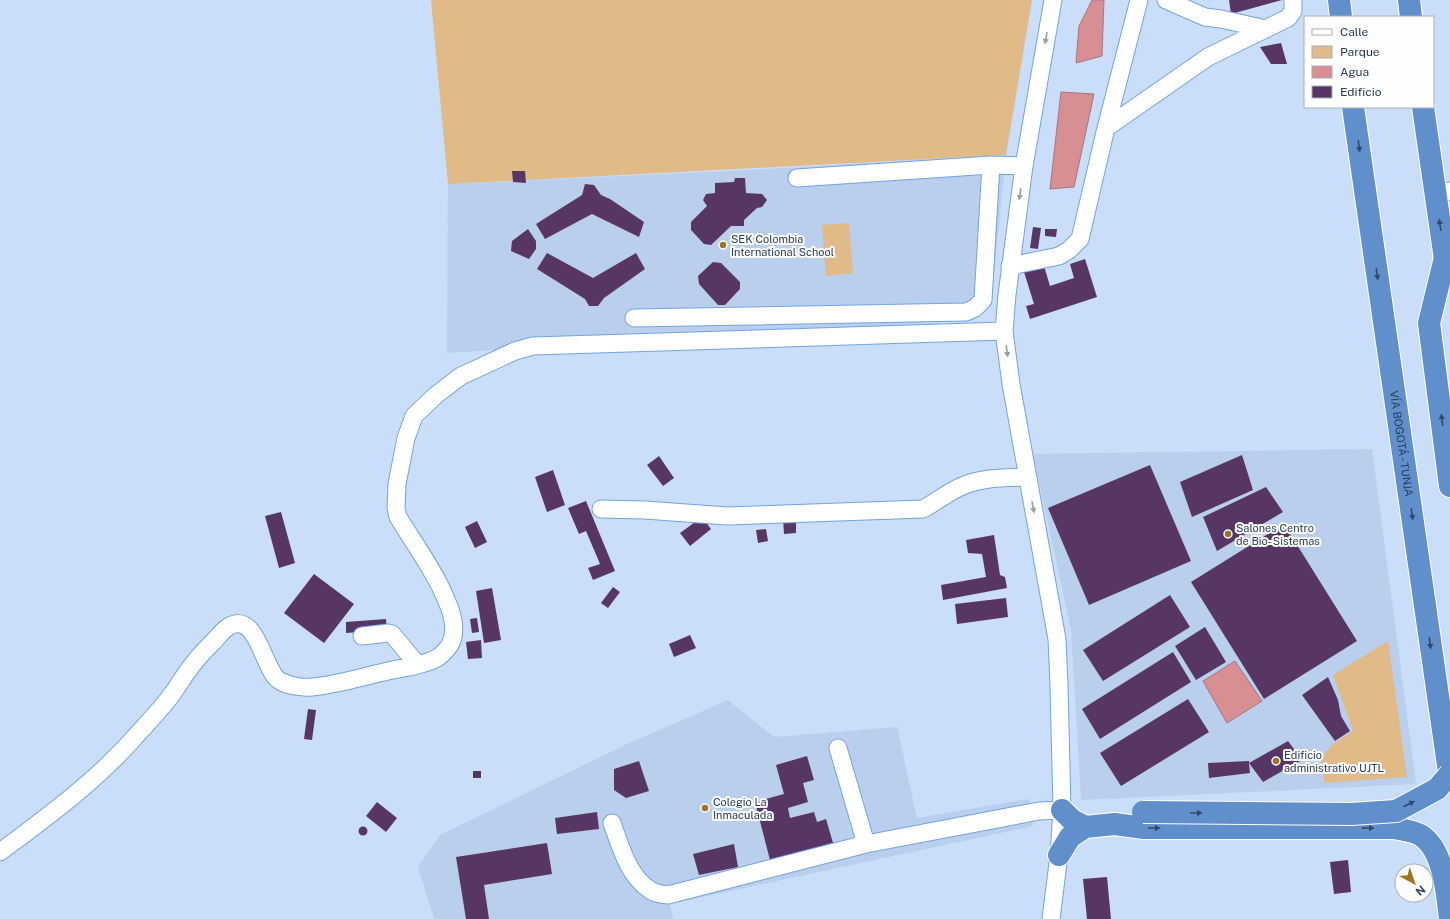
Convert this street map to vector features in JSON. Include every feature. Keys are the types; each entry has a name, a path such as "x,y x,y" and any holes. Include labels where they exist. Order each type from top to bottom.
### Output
{"highway":[{"path":"1339,0 1341,16"},
{"path":"1409,0 1411,16"},
{"name":"VÍA BOGOTÁ - TUNJA","path":"1354,108 1450,779"},
{"path":"1424,108 1443,193 1445,258 1450,292"},
{"path":"1445,258 1429,323 1450,486"},
{"path":"1115,824 1144,812 1351,814 1396,810 1437,789 1450,774"},
{"path":"1062,810 1072,820 1085,827"},
{"path":"1059,855 1070,837 1085,827 1115,824 1144,828 1395,828 1421,835 1431,845 1441,866 1450,918"}],"street":[{"path":"1051,919 1059,855 1062,810 1060,685 1057,639 1027,477 1011,384 1004,331 1010,266 1024,166 1053,0"},
{"path":"1010,266 1058,256 1069,250 1080,239 1106,128 1139,0"},
{"path":"1166,0 1205,17 1266,29"},
{"path":"1106,128 1208,57 1288,18 1293,11 1293,0"},
{"path":"797,178 991,165 1024,166"},
{"path":"634,318 966,312 975,308 983,300 991,165"},
{"path":"0,852 96,776 132,740 169,698 193,664 223,631 230,626 240,624 248,627 261,647 271,671 278,680 289,684 311,687 418,664 438,658 449,646 452,639 454,624 447,600 433,571 398,517 396,508 396,484 406,438 414,416 436,395 461,376 515,351 533,346 1004,331"},
{"path":"600,509 645,510 727,516 923,509 961,486 985,479 1027,477"},
{"path":"362,636 388,632 392,634 418,664"},
{"path":"838,748 866,844"},
{"path":"612,823 623,854 640,882 649,890 657,894 668,895 866,844 1039,811 1062,810"}],"shaded area":[{"name":"SEK Colombia International School","path":"1006,155 991,305 973,320 447,353 448,184 750,170"},
{"path":"1372,449 1416,784 1081,800 1071,630 1033,454"},
{"name":"Colegio La Inmaculada","path":"728,700 774,737 897,727 917,818 1029,799 1033,826 670,904 673,919 434,919 418,867 440,835 627,744"}],"green space":[{"path":"431,0 1032,0 1006,155 448,184"},
{"path":"849,223 853,273 826,276 822,225"},
{"path":"1388,641 1407,777 1324,783 1322,757 1333,744 1353,731 1333,675"}],"water":[{"path":"1092,0 1104,0 1102,56 1076,63 1079,26"},
{"path":"1061,92 1094,94 1074,187 1050,189"},
{"path":"1235,661 1262,701 1227,723 1203,681"}],"building":[{"path":"1229,0 1282,0 1231,14"},
{"path":"1281,43 1287,64 1271,64 1260,47"},
{"path":"512,171 525,171 526,183 513,182"},
{"path":"735,178 745,178 746,193 762,194 767,200 762,207 757,208 744,220 744,226 731,226 711,245 704,244 691,230 691,222 707,206 703,200 706,194 715,193 715,183 734,182"},
{"path":"585,184 594,185 601,195 610,199 644,222 639,237 592,214 545,239 536,224 582,195"},
{"path":"1033,227 1041,228 1038,249 1030,248"},
{"path":"528,229 536,241 536,249 529,259 511,251 512,241"},
{"path":"1045,229 1057,229 1056,237 1045,236"},
{"path":"547,253 593,278 636,253 645,269 604,298 598,306 589,306 585,299 537,269"},
{"path":"1085,259 1097,297 1030,319 1026,306 1034,304 1024,272 1044,266 1050,286 1074,278 1070,264"},
{"path":"713,262 721,263 740,282 740,289 725,305 718,305 699,284 698,276"},
{"path":"1242,455 1253,490 1192,517 1180,482"},
{"path":"659,456 674,478 663,486 647,465"},
{"path":"1150,465 1191,561 1089,605 1048,508"},
{"path":"553,470 565,505 547,512 535,477"},
{"name":"Salones Centro de Bio- Sistemas","path":"1266,487 1283,512 1217,551 1203,517"},
{"path":"586,501 615,571 593,580 588,568 600,564 586,531 579,534 568,508"},
{"path":"281,512 295,563 279,568 265,516"},
{"path":"702,517 711,529 690,546 680,533"},
{"path":"783,517 796,517 796,533 784,534"},
{"path":"477,521 487,542 475,548 465,527"},
{"path":"1284,524 1357,641 1264,699 1191,582"},
{"path":"766,529 768,541 758,543 756,530"},
{"path":"994,535 1000,575 1005,577 1007,588 943,600 941,585 986,577 982,554 968,553 966,540"},
{"path":"314,574 354,604 324,643 284,613"},
{"path":"613,587 620,592 608,608 601,603"},
{"path":"492,588 501,640 484,643 476,591"},
{"path":"1170,595 1190,627 1103,681 1083,650"},
{"path":"1006,598 1008,617 957,624 955,604"},
{"path":"477,618 479,632 472,633 470,619"},
{"path":"386,619 387,630 346,633 346,622"},
{"path":"1205,627 1226,662 1196,680 1175,646"},
{"path":"690,635 696,648 674,657 669,644"},
{"path":"481,640 482,658 468,659 466,642"},
{"path":"1173,652 1191,682 1100,739 1082,709"},
{"path":"1328,677 1338,700 1341,716 1350,731 1335,741 1302,695"},
{"path":"1188,699 1209,732 1121,786 1100,753"},
{"path":"308,709 316,710 312,740 304,739"},
{"name":"Edificio administrativo UJTL","path":"1288,741 1302,760 1263,782 1249,763"},
{"path":"807,756 814,780 803,783 808,802 788,808 790,818 814,812 817,822 826,819 833,843 770,860 755,802 784,794 776,765"},
{"path":"639,761 649,791 626,798 614,790 614,769"},
{"path":"1249,761 1250,773 1209,778 1208,763"},
{"path":"473,771 481,771 481,778 473,778"},
{"path":"377,802 397,818 386,832 366,816"},
{"path":"597,812 599,829 557,834 555,818"},
{"path":"363,826 368,831 363,836 358,831"},
{"path":"547,843 552,874 484,885 489,919 466,919 456,857"},
{"path":"734,844 738,867 699,875 693,854"},
{"path":"1348,860 1351,892 1334,894 1330,862"},
{"path":"1107,877 1111,919 1087,919 1083,879"}],"place":[{"name":"SEK Colombia International School","path":"723,245"},
{"name":"Salones Centro de Bio- Sistemas","path":"1228,534"},
{"name":"Edificio administrativo UJTL","path":"1276,761"},
{"name":"Colegio La Inmaculada","path":"705,808"}]}
